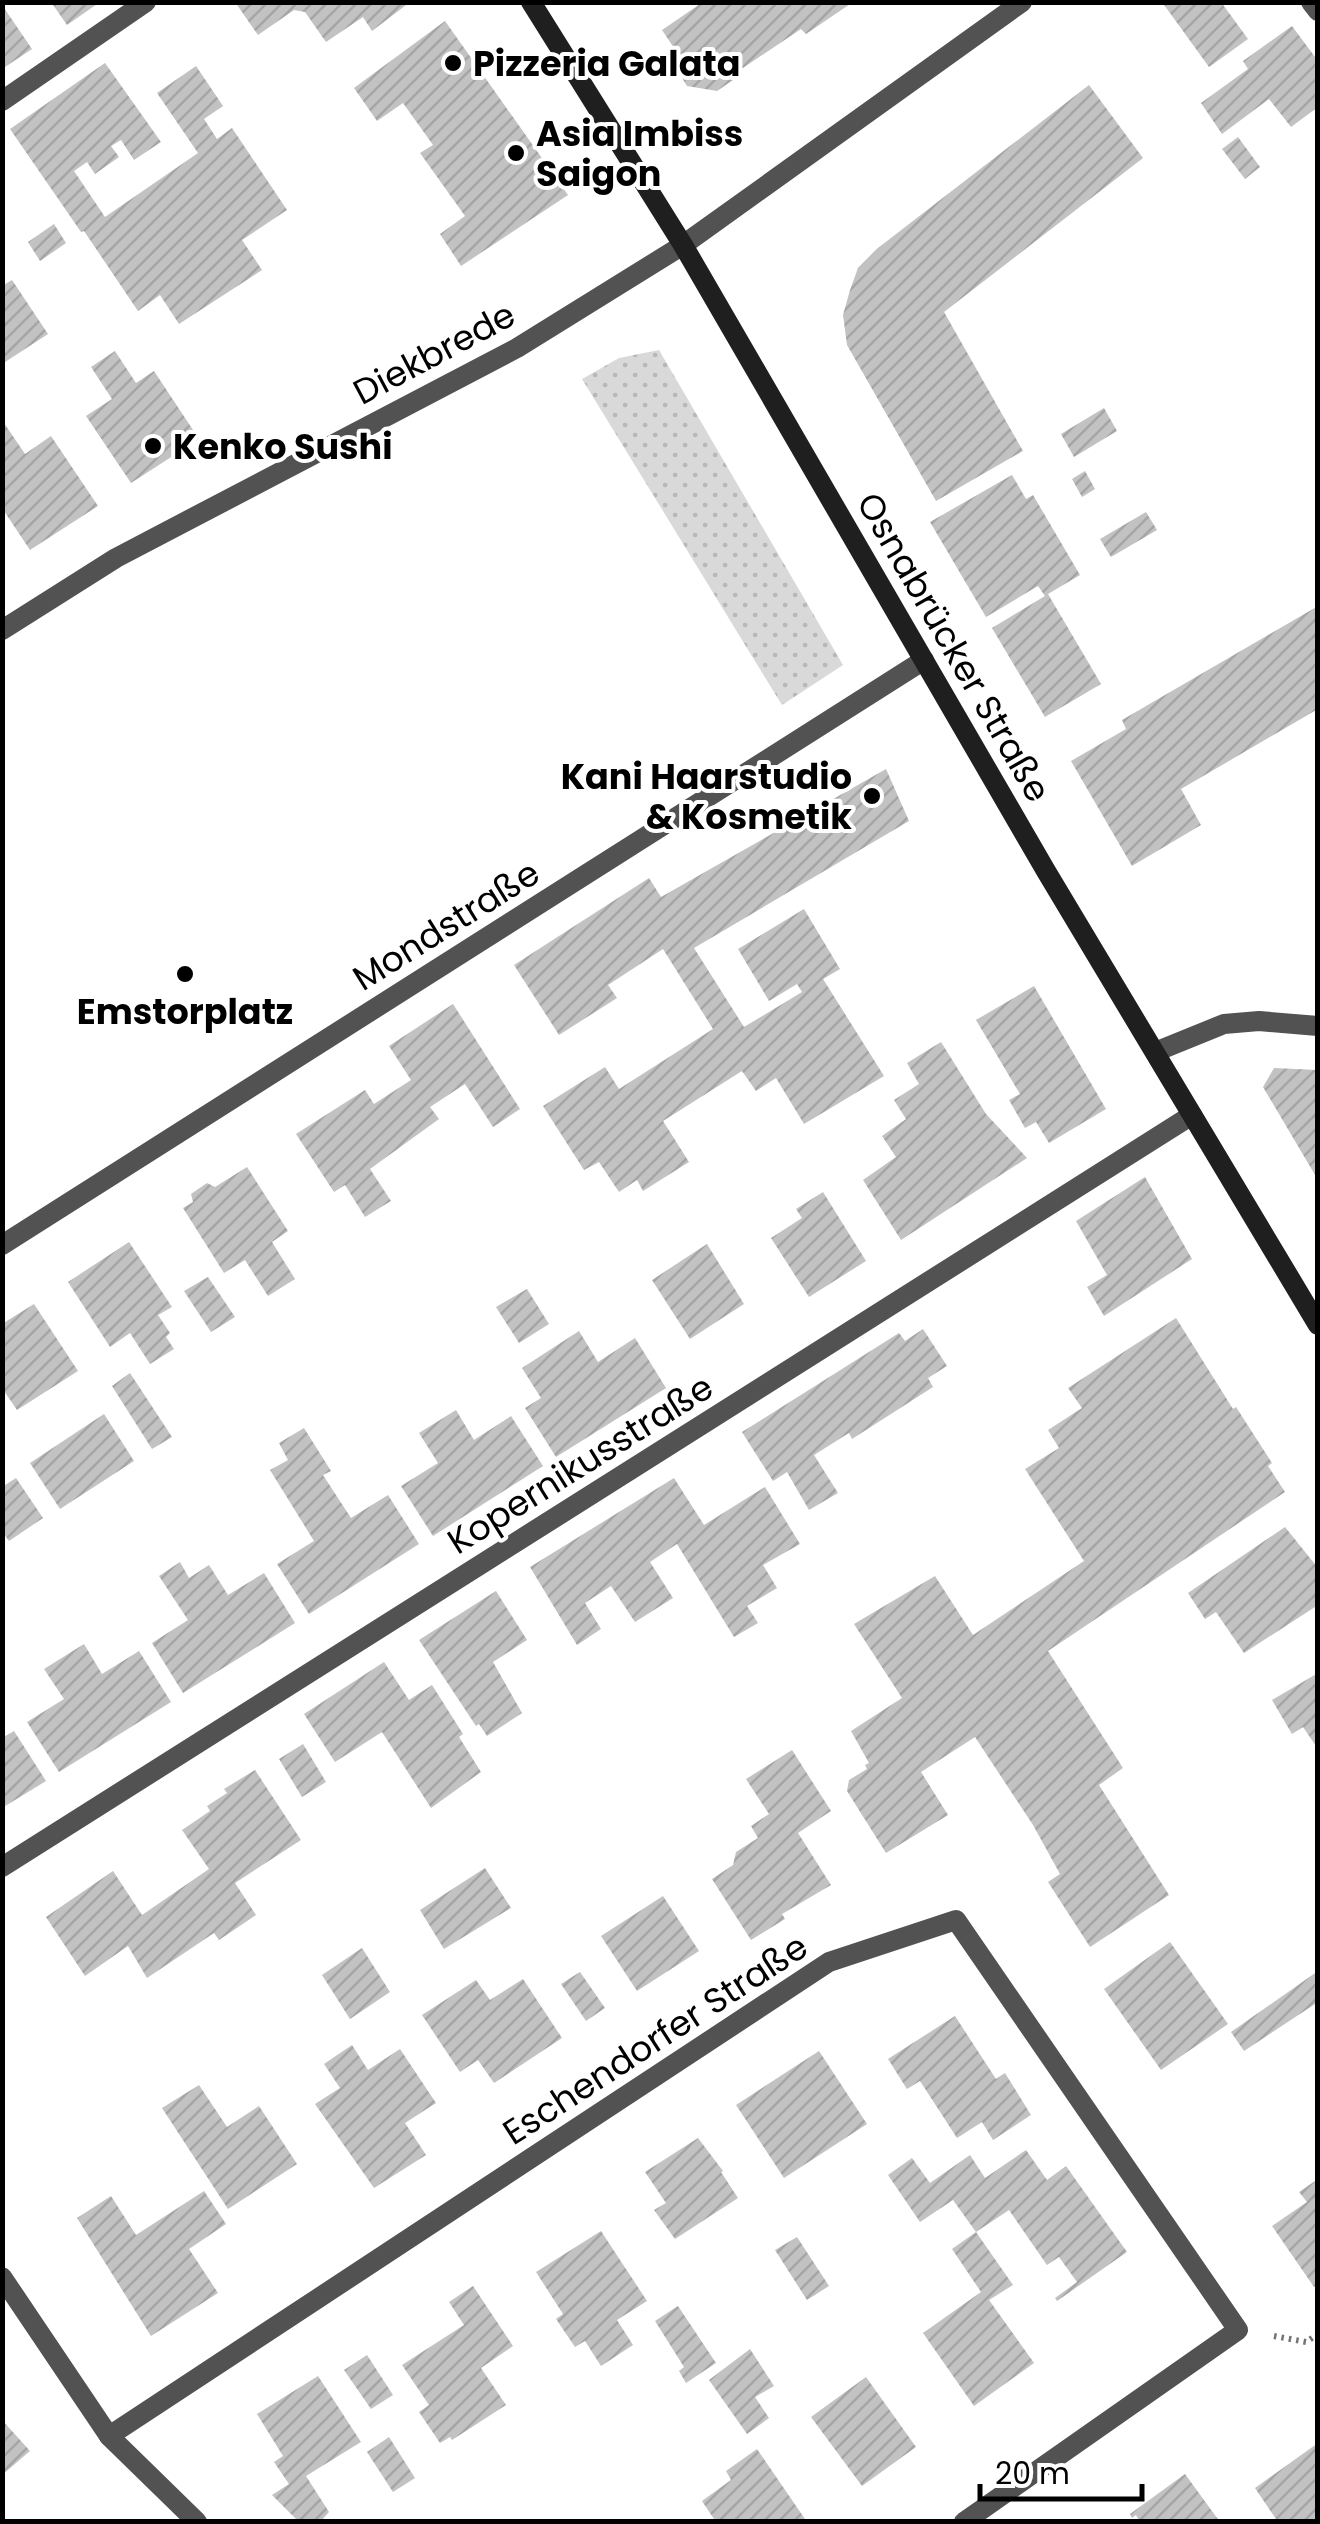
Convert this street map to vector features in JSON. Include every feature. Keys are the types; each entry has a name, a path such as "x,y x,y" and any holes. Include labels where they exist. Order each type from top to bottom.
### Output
{"main road":[{"name":"Osnabrücker Straße","path":"531,2 683,245 1318,1325"}],"street":[{"path":"2,100 146,2"},
{"name":"Diekbrede","path":"2,630 116,558 517,348 683,245 1022,2"},
{"path":"1311,2 1318,11"},
{"name":"Mondstraße","path":"2,1245 924,660"},
{"path":"1156,1052 1224,1024 1259,1020 1318,1026"},
{"name":"Kopernikusstraße","path":"2,1867 1192,1115"},
{"name":"Eschendorfer Straße","path":"109,2436 829,1962 956,1920 1238,2330 964,2522"},
{"path":"2,2277 109,2436 197,2522"}],"shaded area":[{"path":"659,350 843,665 782,705 582,379 619,358"}],"building":[{"path":"51,2 100,2 67,25"},
{"path":"235,2 410,2 372,31 363,17 326,42 305,12 294,10 258,35"},
{"path":"703,2 853,2 806,34 801,29 734,74 736,78 717,91 687,86 674,65 682,60 662,30"},
{"path":"1162,2 1221,2 1248,39 1209,67"},
{"path":"2,5 32,49 2,69"},
{"path":"445,21 568,195 461,266 440,234 465,216 420,153 433,145 403,103 377,121 354,88"},
{"path":"1292,26 1318,61 1318,107 1291,127 1269,99 1222,134 1201,103 1248,69 1243,61"},
{"path":"105,63 161,142 134,160 121,140 111,146 119,157 95,174 87,162 74,171 105,217 198,153 157,93 196,66 223,106 204,119 217,139 232,128 287,210 242,240 262,270 179,324 160,295 138,311 10,129"},
{"path":"1089,85 1143,158 944,312 1023,451 936,501 847,345 843,315 858,268 878,248"},
{"path":"1238,137 1260,167 1245,179 1222,149"},
{"path":"54,224 66,243 40,261 28,242"},
{"path":"12,280 48,334 2,364 2,286"},
{"path":"115,351 136,383 154,371 199,439 131,483 86,416 112,399 91,367"},
{"path":"1104,408 1117,431 1074,457 1061,434"},
{"path":"2,420 25,454 51,436 98,506 30,550 2,508"},
{"path":"1085,471 1095,489 1082,497 1072,479"},
{"path":"1012,475 1026,499 1033,495 1080,575 1048,594 1101,684 1045,717 992,628 1045,596 1038,586 986,617 930,522"},
{"path":"1146,512 1157,530 1111,557 1100,539"},
{"path":"1318,606 1318,709 1181,789 1201,825 1132,866 1071,761 1126,729 1122,720"},
{"path":"886,769 909,821 694,948 744,1027 802,992 797,984 769,1001 738,949 804,909 840,969 823,979 884,1076 804,1124 776,1078 756,1091 742,1071 663,1121 689,1162 643,1191 637,1180 619,1192 599,1162 584,1170 543,1106 605,1067 619,1089 713,1029 663,949 608,985 617,998 559,1035 514,965 649,878 661,897"},
{"path":"1034,986 1106,1109 1049,1143 1036,1122 1025,1128 1009,1100 1020,1094 976,1020"},
{"path":"453,1004 520,1109 493,1127 465,1084 430,1107 439,1119 370,1169 391,1201 365,1217 345,1185 334,1192 296,1134 365,1090 374,1104 411,1080 389,1046"},
{"path":"941,1042 986,1114 1027,1158 901,1240 863,1180 896,1157 882,1136 906,1119 894,1100 919,1084 907,1063"},
{"path":"1274,1068 1318,1070 1318,1180 1263,1087"},
{"path":"247,1167 288,1231 272,1242 295,1279 268,1296 245,1260 224,1273 183,1208 193,1202 191,1194 207,1183 215,1187"},
{"path":"1145,1177 1192,1259 1104,1316 1087,1287 1107,1275 1076,1221"},
{"path":"823,1192 866,1261 809,1297 771,1238 802,1218 796,1209"},
{"path":"129,1242 172,1307 158,1315 170,1333 166,1337 174,1349 150,1364 130,1333 110,1347 68,1282"},
{"path":"707,1244 744,1304 690,1339 652,1280"},
{"path":"208,1277 235,1317 211,1332 184,1291"},
{"path":"527,1289 549,1324 519,1343 496,1307"},
{"path":"34,1304 78,1371 17,1410 2,1388 2,1324"},
{"path":"1176,1318 1272,1463 1268,1466 1285,1492 1048,1651 1123,1768 1099,1785 1169,1895 1090,1947 1048,1882 1060,1874 975,1737 921,1772 948,1815 886,1853 847,1791 849,1780 867,1769 865,1765 869,1763 851,1731 902,1698 854,1624 935,1576 973,1635 1084,1561 1025,1469 1059,1448 1048,1430 1082,1408 1068,1388"},
{"path":"923,1329 947,1366 928,1378 933,1387 852,1439 849,1433 814,1455 838,1493 809,1510 787,1472 773,1481 742,1432 899,1333 905,1341"},
{"path":"579,1331 598,1362 635,1338 666,1388 556,1457 525,1408 541,1398 522,1368"},
{"path":"130,1373 172,1437 152,1449 112,1386"},
{"path":"456,1410 474,1440 511,1416 543,1466 433,1536 401,1486 438,1463 419,1433"},
{"path":"104,1414 134,1461 60,1509 30,1463"},
{"path":"304,1428 331,1471 323,1475 351,1518 388,1495 419,1544 309,1614 277,1564 314,1541 270,1470 288,1460 279,1443"},
{"path":"16,1478 43,1518 9,1541 2,1531 2,1487"},
{"path":"674,1478 704,1525 765,1487 800,1544 763,1565 777,1588 747,1606 758,1623 734,1637 677,1544 650,1562 673,1598 635,1622 611,1586 585,1603 601,1629 577,1645 530,1567"},
{"path":"1285,1527 1318,1568 1318,1605 1244,1653 1216,1612 1205,1619 1188,1593"},
{"path":"180,1562 189,1578 209,1565 228,1595 264,1573 295,1623 183,1693 152,1643 188,1620 159,1576"},
{"path":"496,1591 527,1640 493,1662 522,1713 487,1736 479,1724 476,1726 419,1640"},
{"path":"84,1644 102,1674 139,1651 171,1702 59,1772 27,1722 64,1699 44,1669"},
{"path":"384,1662 409,1700 432,1685 481,1772 431,1808 382,1732 335,1762 304,1714"},
{"path":"1318,1673 1318,1749 1303,1727 1292,1734 1272,1700"},
{"path":"14,1731 46,1781 2,1808 2,1738"},
{"path":"303,1744 326,1782 302,1797 279,1759"},
{"path":"792,1750 831,1811 798,1833 831,1885 782,1914 785,1919 751,1940 712,1879 733,1865 736,1852 758,1838 751,1826 769,1814 746,1779"},
{"path":"255,1770 301,1840 235,1883 256,1915 219,1940 214,1933 147,1978 128,1946 85,1976 46,1917 113,1871 142,1915 209,1869 182,1830 210,1811 207,1806 227,1793 224,1789"},
{"path":"485,1868 511,1908 444,1949 420,1910"},
{"path":"663,1896 699,1951 637,1991 601,1936"},
{"path":"1170,1942 1228,2024 1161,2070 1104,1989"},
{"path":"362,1948 390,1992 350,2019 322,1975"},
{"path":"1318,1971 1318,2008 1315,2004 1244,2051 1231,2032"},
{"path":"580,1972 605,2008 586,2021 561,1984"},
{"path":"523,1979 562,2038 494,2083 478,2060 460,2072 422,2015 476,1980 490,2000"},
{"path":"955,2016 996,2079 1005,2073 1031,2115 993,2140 982,2122 957,2138 920,2081 907,2089 888,2059"},
{"path":"352,2045 368,2070 400,2049 436,2103 405,2123 426,2155 374,2188 315,2104 340,2088 324,2064"},
{"path":"819,2051 867,2124 784,2178 736,2105"},
{"path":"199,2085 227,2127 259,2106 297,2164 228,2209 162,2108"},
{"path":"698,2138 738,2198 675,2239 654,2210 666,2203 645,2172"},
{"path":"1026,2150 1047,2180 1066,2166 1127,2252 1057,2301 1055,2298 1077,2282 1059,2257 1047,2265 1009,2210 976,2232 953,2200 920,2222 888,2175 912,2158 930,2183 970,2155 985,2178"},
{"path":"1318,2179 1318,2285 1314,2287 1272,2226 1307,2202 1299,2192"},
{"path":"204,2191 226,2224 189,2249 218,2293 151,2336 77,2218 111,2196 136,2235"},
{"path":"601,2231 647,2301 617,2320 633,2345 601,2366 585,2341 575,2347 556,2319 563,2314 536,2272"},
{"path":"976,2232 1013,2285 989,2300 1034,2363 974,2406 923,2333 981,2292 952,2249"},
{"path":"797,2237 829,2286 807,2300 775,2250"},
{"path":"473,2286 513,2346 481,2368 506,2405 452,2440 450,2437 440,2443 419,2412 429,2405 402,2365 464,2325 449,2302"},
{"path":"678,2306 716,2363 686,2383 679,2371 684,2367 655,2321"},
{"path":"750,2349 774,2386 755,2397 769,2418 747,2434 709,2380"},
{"path":"367,2355 393,2395 371,2409 344,2370"},
{"path":"318,2376 361,2442 306,2476 329,2512 320,2522 299,2522 272,2495 289,2484 274,2462 283,2456 257,2414"},
{"path":"866,2377 916,2447 862,2486 811,2417"},
{"path":"2,2420 30,2451 2,2475"},
{"path":"389,2437 415,2478 393,2492 367,2452"},
{"path":"1318,2443 1318,2522 1278,2522 1255,2488"},
{"path":"757,2449 807,2522 716,2522 702,2501 731,2480 726,2471"},
{"path":"1185,2474 1220,2522 1140,2522 1136,2515 1132,2518 1130,2514"}],"place":[{"name":"Pizzeria Galata","path":"453,63"},
{"name":"Asia Imbiss Saigon","path":"516,153"},
{"name":"Kenko Sushi","path":"153,446"},
{"name":"Kani Haarstudio & Kosmetik","path":"872,796"},
{"name":"Emstorplatz","path":"185,974"}]}
